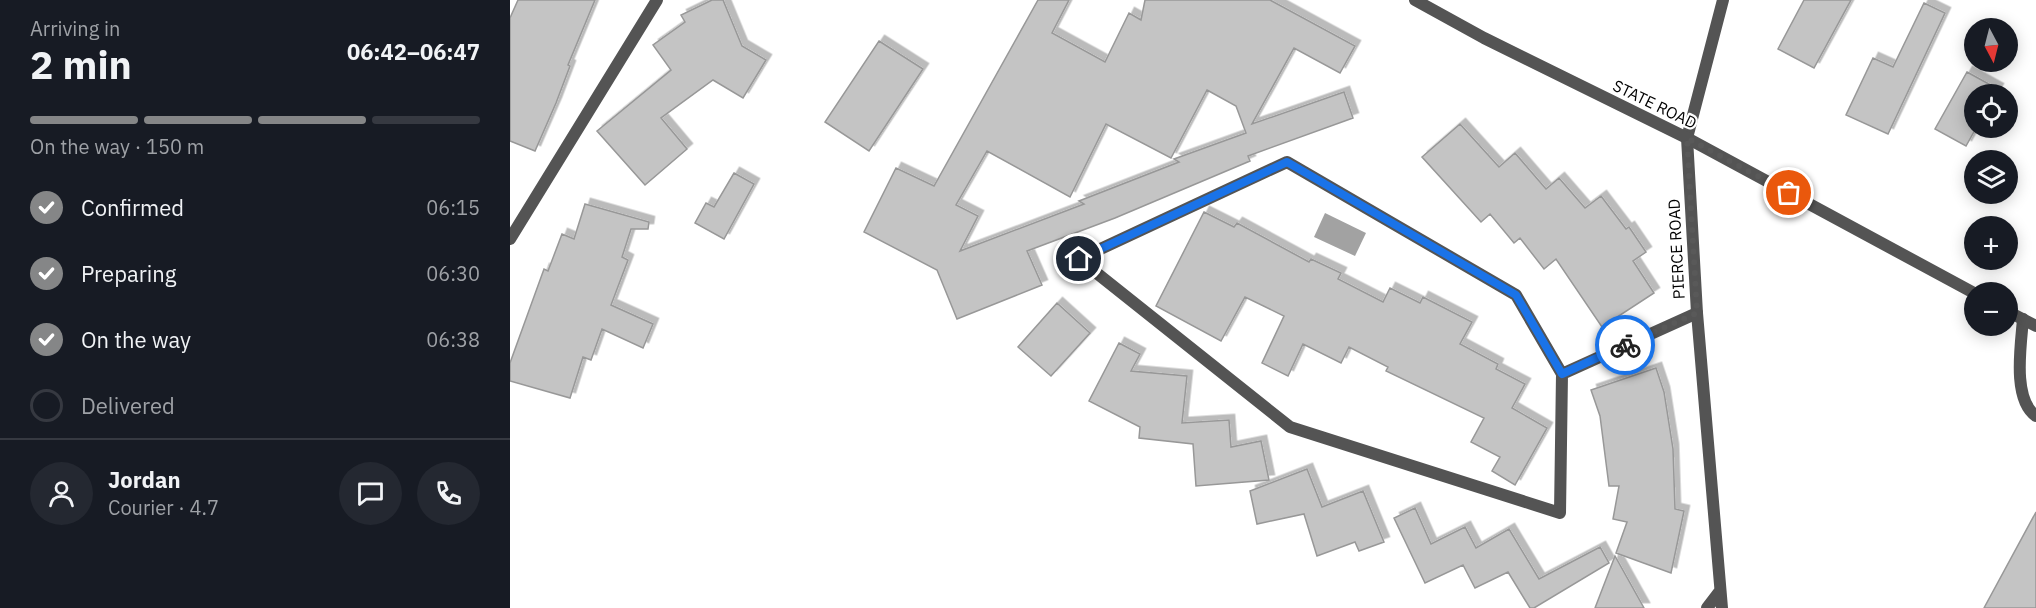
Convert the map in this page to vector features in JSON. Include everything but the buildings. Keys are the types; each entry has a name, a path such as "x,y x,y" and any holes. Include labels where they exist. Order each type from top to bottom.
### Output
{"street":[{"path":"510,239 657,0"},
{"name":"STATE ROAD","path":"1416,0 1484,38 1687,138 1964,288"},
{"name":"PIERCE ROAD","path":"1722,608 1697,313 1687,138 1723,0"},
{"path":"1287,162 1516,295 1562,374 1560,513 1290,427 1079,259 1287,162"},
{"path":"1562,374 1697,313"},
{"path":"2018,316 2036,326"},
{"path":"2023,319 2019,370 2029,411 2036,416"},
{"path":"1707,608 1720,591"}],"shaded area":[{"path":"1325,213 1366,233 1355,256 1314,237"}],"way so far":[{"path":"1625,345 1697,313 1687,138 1789,193"}],"route":[{"path":"1079,259 1287,162 1326,187 1516,295 1562,374 1625,345"}]}
